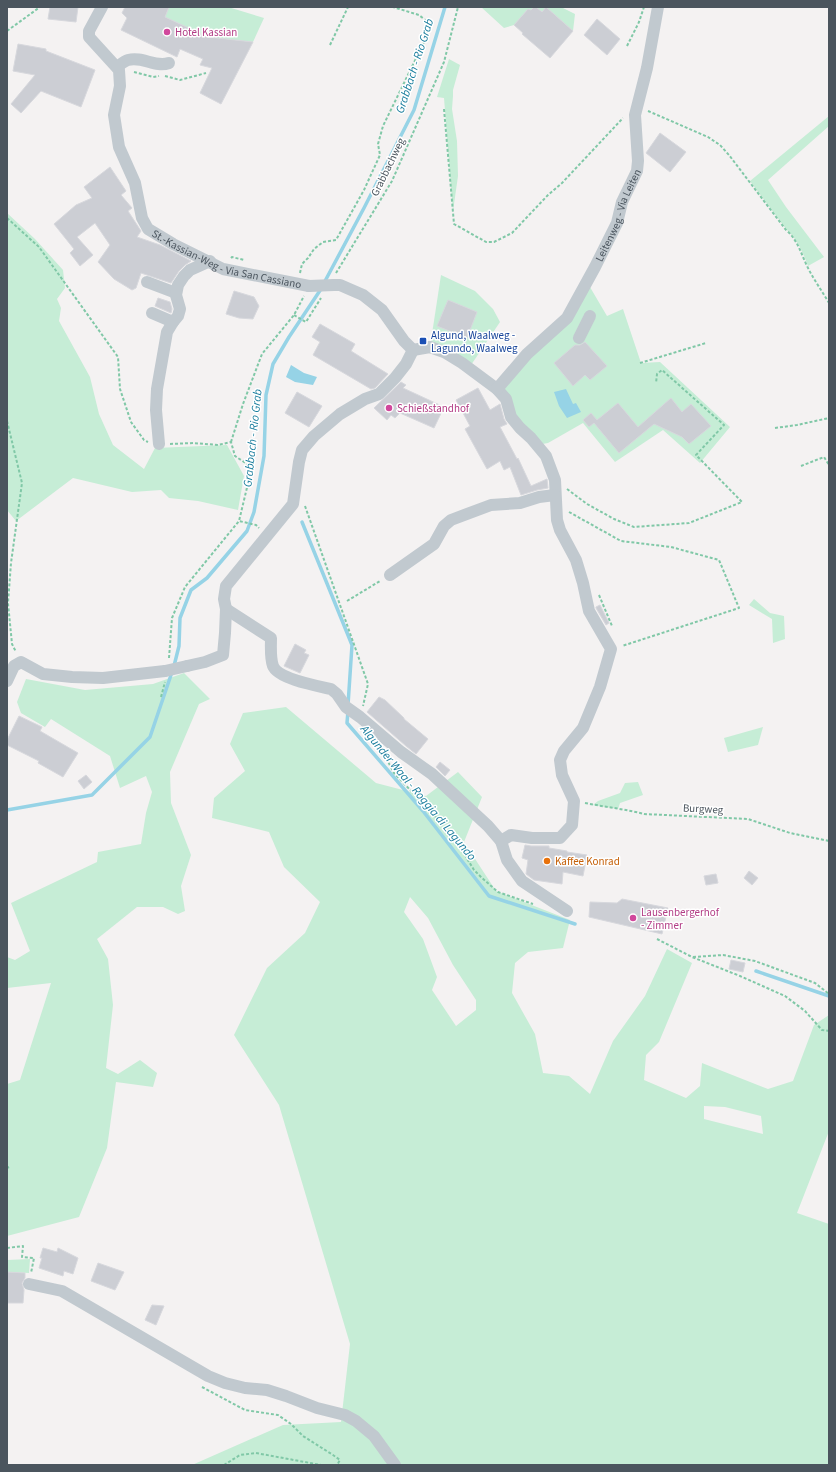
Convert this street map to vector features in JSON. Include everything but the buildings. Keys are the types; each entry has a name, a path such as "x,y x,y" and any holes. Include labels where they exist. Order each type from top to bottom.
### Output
{"lane":[{"path":"102,7 90,31 89,37 117,67 127,60 148,61 156,65 169,63"},
{"name":"Leitenweg - Via Leiten","path":"497,389 527,354 567,318 617,223 622,202 637,171 636,107 647,68 658,7"},
{"name":"St.-Kassian-Weg - Via San Cassiano","path":"117,67 119,70 120,86 114,115 119,147 135,183 142,218 148,229 173,244 210,261 223,269 305,285 334,281"},
{"path":"159,444 156,410 157,389 167,332 178,316 180,309 176,293 178,285 190,270 210,261"},
{"path":"334,281 363,295 382,310 413,350"},
{"path":"147,282 176,293"},
{"path":"152,313 173,322"},
{"path":"579,338 590,316"},
{"path":"413,350 430,347 437,351 444,352 462,363 497,389 506,399 511,417 546,456 555,480 557,520 560,530 576,560 589,611 612,649 600,687 583,728 564,751 560,760 562,775 574,801 572,825 560,838 532,838 511,835 501,841"},
{"path":"7,681 14,666 21,662 43,674 103,678 166,672 204,662 223,654 226,609 224,599 226,586 293,504 302,450 308,442 340,414 379,394 406,364 413,350"},
{"path":"390,575 434,544 444,526 451,520 491,505 520,503 539,497 556,499"},
{"path":"226,609 270,638 272,666 275,671 285,676 331,689 346,707 401,752 432,774 488,826 501,841 507,860 522,881 567,911"},
{"path":"29,1284 62,1291 208,1376 225,1383 245,1388 267,1390 317,1408 345,1415 362,1425 374,1436 395,1465"}],"path":[{"path":"7,31 40,7"},
{"path":"330,44 348,7"},
{"path":"161,696 166,672 172,618 185,587 239,521 250,475 247,464 235,456 231,442 243,404 262,354 294,315 307,292 300,271 302,264 314,249 323,242 336,240 364,190 380,155 378,144 384,126 426,38 429,23 419,15 393,7"},
{"name":"Grabbachweg","path":"334,281 392,181 444,62 458,7"},
{"path":"627,46 639,22 644,7"},
{"path":"444,109 454,224 486,242 494,242 512,233 627,114 636,107 708,137 720,145 730,155 786,230 793,236 802,252 807,267 829,303"},
{"path":"7,218 39,247 118,357 120,389 131,422 144,440 152,445 193,443 218,445 231,442"},
{"path":"294,315 306,322 322,296"},
{"path":"640,363 706,343"},
{"path":"555,480 587,504 614,520 634,527 689,523 742,502 696,455 724,425 662,370 657,374 656,383"},
{"path":"775,428 829,418"},
{"path":"7,421 22,483 11,564 8,603 12,644 21,662"},
{"path":"801,466 824,457 829,465"},
{"path":"296,488 302,495 368,684 360,717"},
{"path":"556,499 563,509 620,541 671,547 718,560 733,591 739,608 622,646"},
{"path":"239,521 256,525"},
{"path":"347,601 390,575"},
{"path":"598,595 613,627"},
{"path":"383,752 394,773 452,834 474,870 482,878 498,892 539,906"},
{"name":"Burgweg","path":"574,801 644,814 748,819 782,831 829,840"},
{"path":"657,939 692,957 785,996 805,1011 822,1030 829,1031"},
{"path":"692,957 723,955 754,961 815,983 829,994"},
{"path":"7,1248 23,1246 22,1257 34,1258 29,1284"},
{"path":"200,1384 205,1389 245,1410 256,1413 278,1415 291,1424 303,1436 340,1460 337,1465"},
{"path":"224,1465 240,1456 256,1453 321,1465"}],"green space":[{"path":"169,7 228,7 264,18 253,42 208,37 165,17"},
{"path":"481,7 534,7 531,10 528,9 514,25 504,28"},
{"path":"536,7 546,7 542,12"},
{"path":"546,7 561,7 575,14 573,31"},
{"path":"449,59 460,65 453,90 452,109 457,141 458,176 453,211 444,98 437,97"},
{"path":"829,116 829,126 768,180 786,207 824,257 808,266 796,241 750,181"},
{"path":"7,213 35,239 63,270 65,288 57,299 61,308 59,321 90,377 99,414 113,445 144,469 155,448 227,445 244,476 238,510 198,501 169,498 161,490 132,492 73,478 16,521 7,510"},
{"path":"441,275 475,291 493,309 500,322 469,368 430,347"},
{"path":"587,282 607,316 623,309 641,363 660,362 730,427 700,463 663,430 615,462 583,423 548,443 537,445 497,389 567,318"},
{"path":"754,599 770,613 784,616 785,639 773,643 772,619 749,605"},
{"path":"184,673 210,699 199,704 170,772 171,803 191,855 181,886 185,911 178,914 163,907 137,907 97,939 108,959 113,1005 106,1068 118,1074 140,1060 157,1073 153,1087 116,1082 107,1148 79,1217 7,1236 7,1084 20,1080 51,983 7,988 7,957 15,960 30,951 11,903 97,862 98,852 141,844 146,813 152,792 146,776 120,788 110,756 51,719 45,727 21,713 17,702 26,679 85,690 153,684"},
{"path":"286,707 376,783 426,796 458,772 482,797 464,842 496,891 570,920 563,948 528,952 515,963 512,993 535,1034 543,1073 569,1076 590,1094 613,1041 645,996 667,949 692,963 659,1042 646,1055 644,1080 686,1098 700,1086 702,1063 768,1089 793,1081 814,1025 829,1015 829,1131 797,1213 829,1224 829,1465 192,1465 283,1425 341,1422 350,1344 279,1105 234,1035 267,968 305,933 320,902 284,867 269,832 212,818 214,798 245,771 230,744 243,713","holes":["410,897 428,918 453,965 476,1000 476,1010 456,1026 432,990 437,977 423,939 404,912","704,1106 725,1107 761,1116 763,1134 704,1119"]},
{"path":"763,727 758,745 728,752 724,738"},
{"path":"638,782 643,795 620,803 618,809 593,805 598,801 620,793 625,783"},
{"path":"30,1259 29,1273 7,1272 7,1260"}],"water":[{"path":"291,365 304,373 317,377 313,385 295,382 286,377"},
{"path":"566,389 573,404 576,403 581,412 567,418 559,406 554,392"}],"waterway":[{"name":"Grabbach - Rio Grab","path":"324,283 414,110 445,7"},
{"name":"Grabbach - Rio Grab","path":"174,666 179,646 180,618 191,590 207,578 247,531 254,512 264,456 266,395 273,364 321,289"},
{"name":"Algunder Waal - Roggia di Lagundo","path":"302,522 352,645 348,705"},
{"name":"Grabbach - Rio Grab","path":"7,810 92,795 150,737 172,672"},
{"name":"Algunder Waal - Roggia di Lagundo","path":"348,711 347,723 423,811 489,896 575,924"},
{"name":"Algunder Waal - Roggia di Lagundo","path":"756,971 829,996"}],"place":[{"name":"Hotel Kassian","path":"167,32"},
{"name":"Algund, Waalweg - Lagundo, Waalweg","path":"423,341"},
{"name":"Schießstandhof","path":"389,408"},
{"name":"Kaffee Konrad","path":"547,861"},
{"name":"Lausenbergerhof - Zimmer","path":"633,918"}]}
